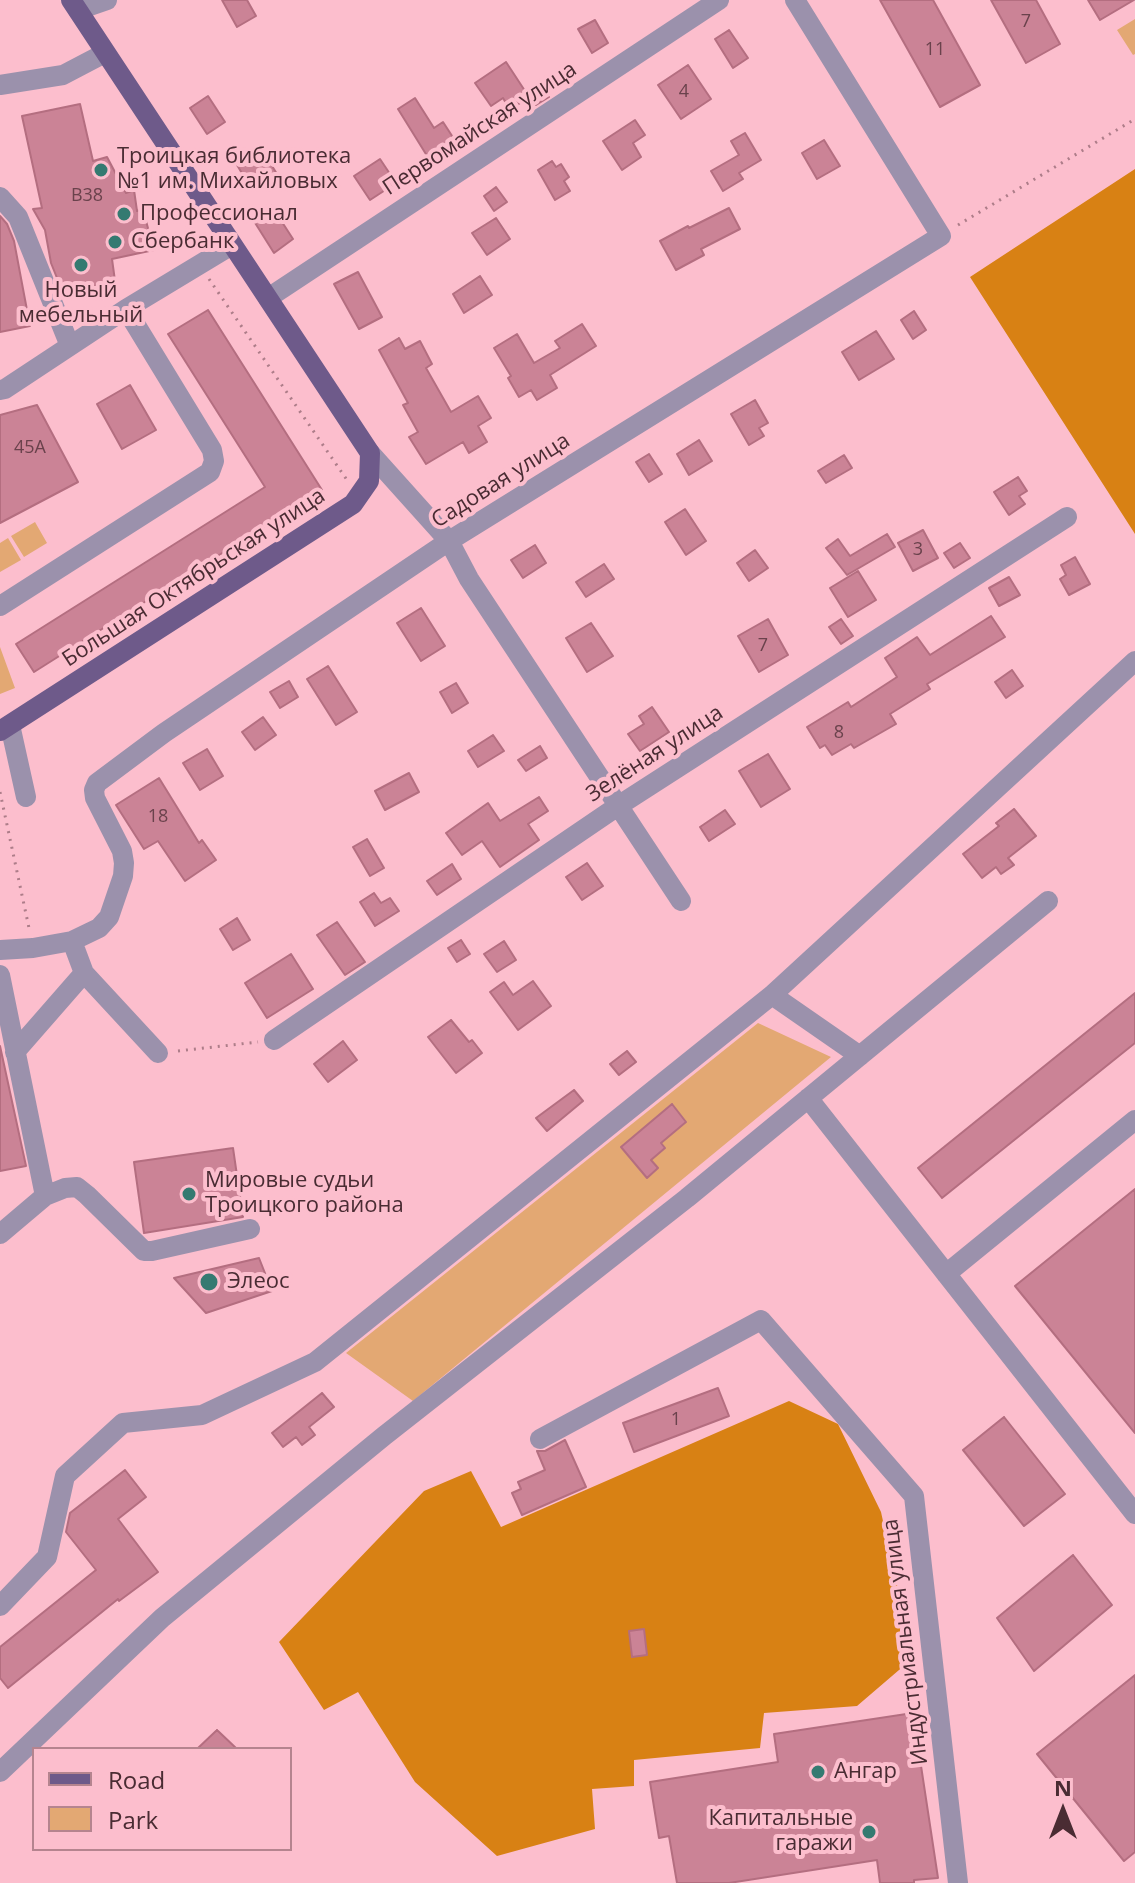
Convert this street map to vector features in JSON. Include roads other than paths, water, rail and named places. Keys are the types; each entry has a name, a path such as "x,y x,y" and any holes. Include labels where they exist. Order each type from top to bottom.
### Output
{"main road":[{"path":"74,5 370,453"},
{"name":"Большая Октябрьская улица","path":"5,728 353,504 369,481 370,453"}],"street":[{"path":"74,5 107,0"},
{"name":"Первомайская улица","path":"268,298 719,0"},
{"name":"Садовая улица","path":"72,941 105,924 123,876 122,851 95,798 97,783 164,733 449,541 941,236 795,0"},
{"path":"0,85 63,75 105,53"},
{"path":"0,197 18,217 70,346"},
{"path":"0,390 232,245"},
{"path":"0,606 210,472 214,461 212,450 126,309"},
{"path":"370,453 449,541 469,579 681,901"},
{"name":"Зелёная улица","path":"274,1040 618,806 1067,517"},
{"path":"0,1606 47,1557 65,1476 123,1423 202,1415 315,1362 772,995 1135,661"},
{"path":"5,728 26,797"},
{"path":"0,1772 162,1618 384,1436 687,1198 1048,901"},
{"path":"0,950 72,941 84,973 158,1053"},
{"path":"15,1052 84,973"},
{"path":"0,975 45,1196"},
{"path":"772,995 860,1056"},
{"path":"808,1098 1135,1514"},
{"path":"946,1274 1135,1120"},
{"path":"0,1234 45,1196 77,1187 144,1251 250,1229"},
{"name":"Индустриальная улица","path":"540,1439 761,1320 914,1496 958,1883"}],"place":[{"name":"Троицкая библиотека №1 им. Михайловых","path":"101,170"},
{"name":"Профессионал","path":"124,214"},
{"name":"Сбербанк","path":"115,242"},
{"name":"Новый мебельный","path":"81,265"},
{"name":"Мировые судьи Троицкого района","path":"189,1194"},
{"name":"Элеос","path":"209,1282"},
{"name":"Ангар","path":"818,1772"},
{"name":"Капитальные гаражи","path":"869,1832"}]}
